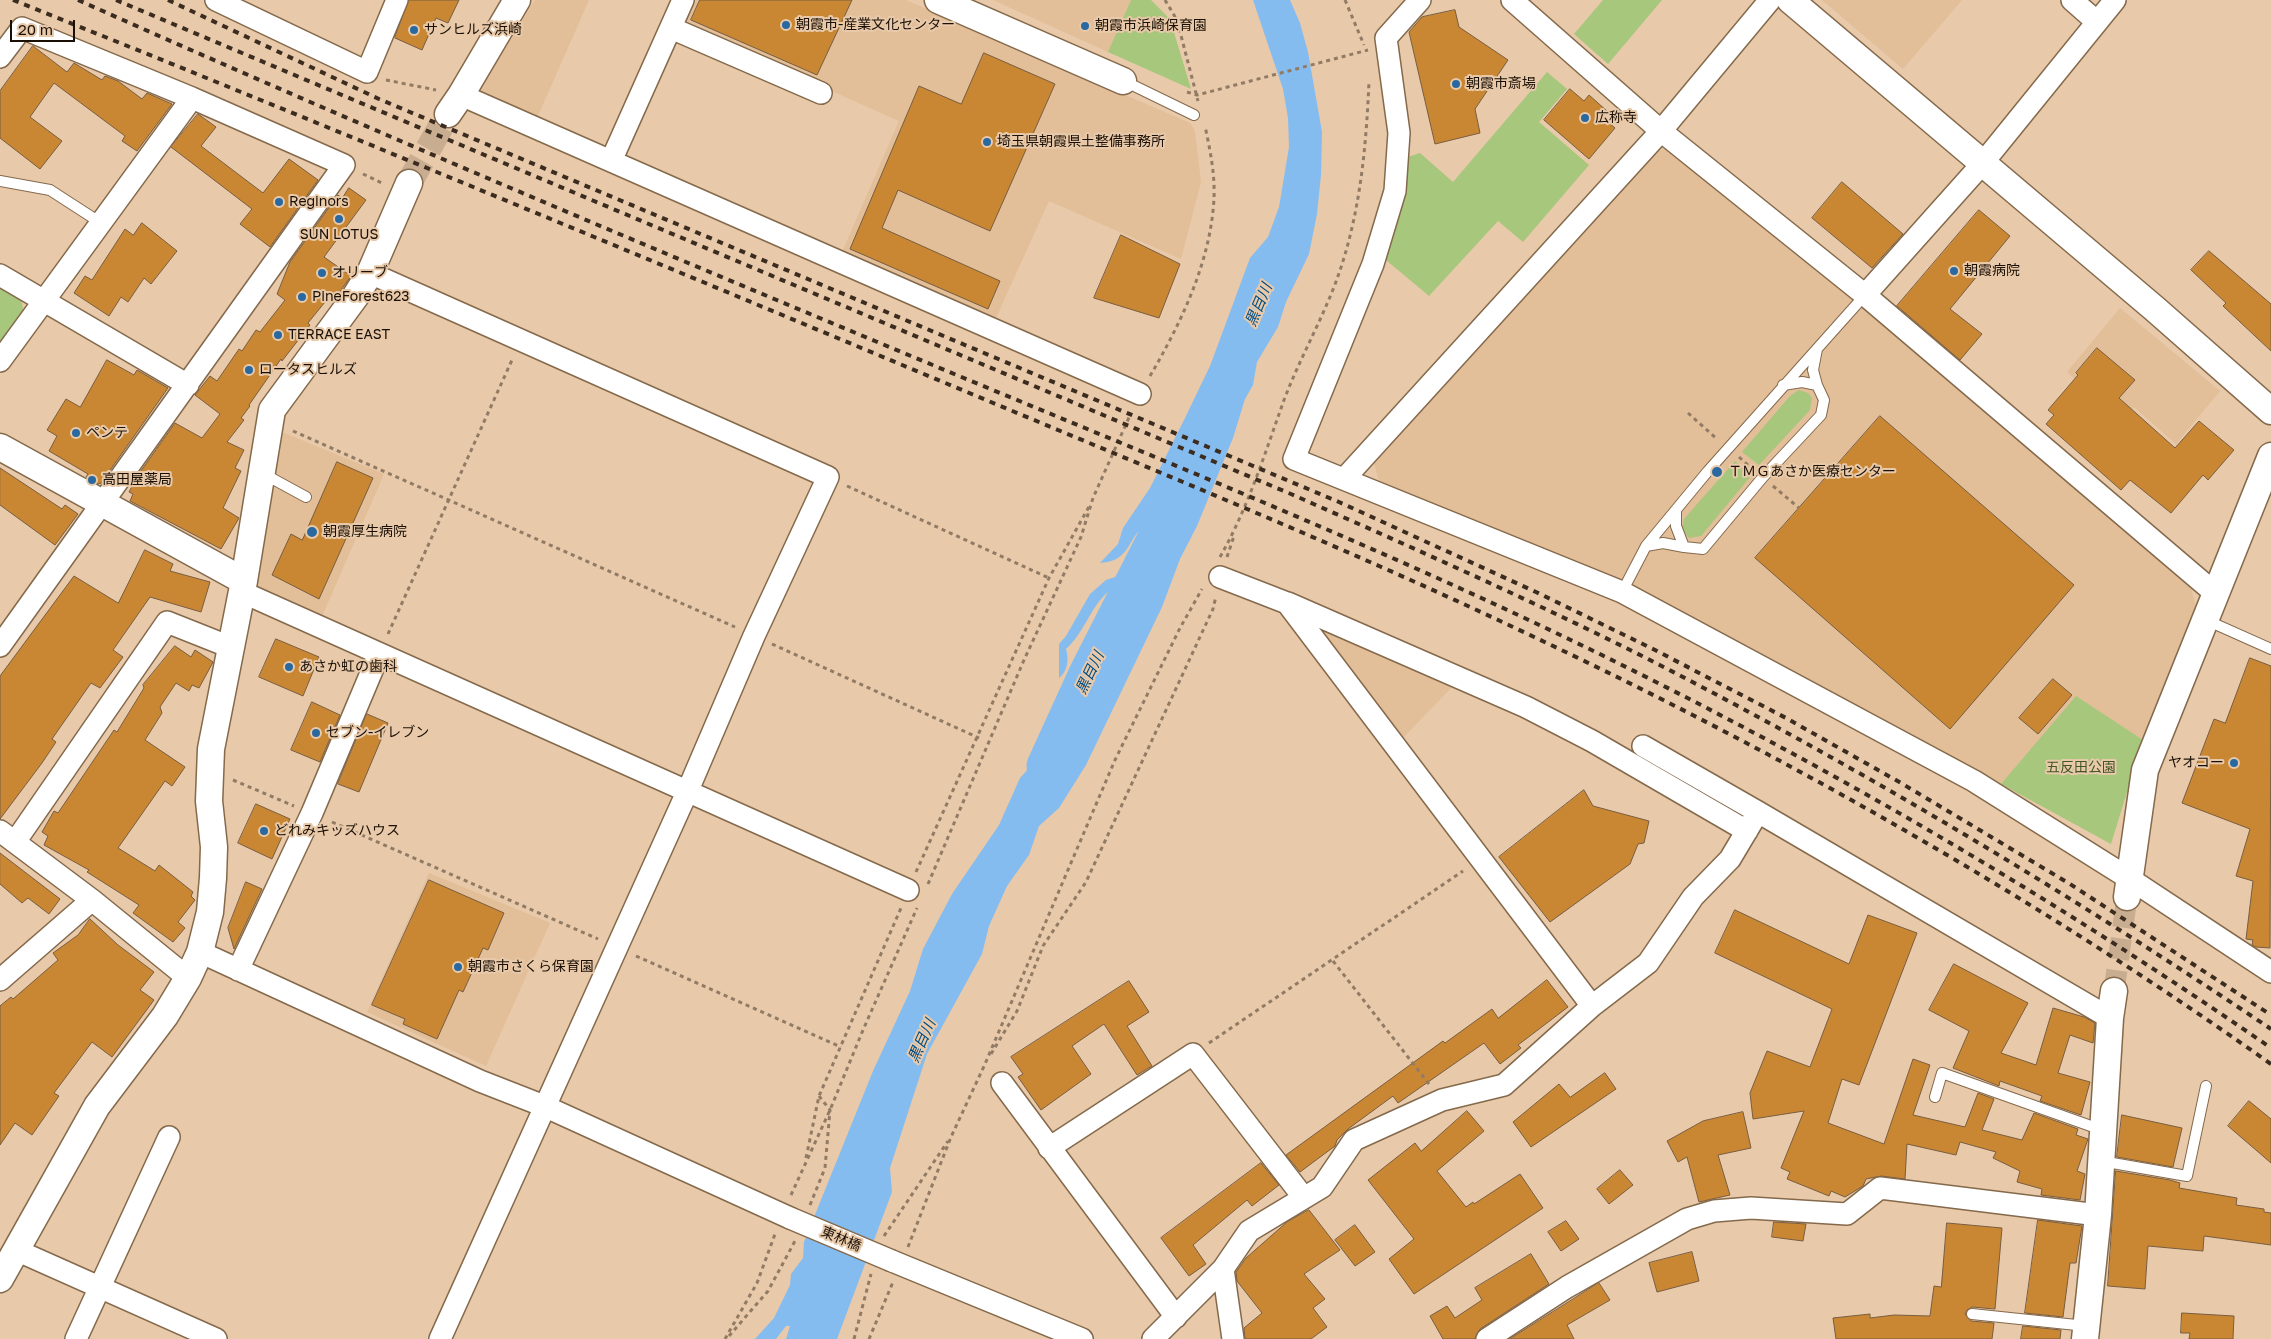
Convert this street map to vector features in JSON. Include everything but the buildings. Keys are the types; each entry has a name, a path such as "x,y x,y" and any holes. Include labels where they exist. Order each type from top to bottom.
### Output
{"street":[{"path":"216,0 367,72 396,0"},
{"path":"517,0 449,100 611,161 1140,394"},
{"path":"611,161 683,0"},
{"path":"938,0 1123,81"},
{"path":"1420,0 1386,38 1399,133 1394,191 1373,264 1294,459 1622,592 1974,781 2129,888 2270,971"},
{"path":"1512,0 1661,131 1865,295 2216,594"},
{"path":"1344,479 1661,131 1770,0"},
{"path":"1790,0 2155,309 2271,411"},
{"path":"2072,0 2097,22"},
{"path":"1865,295 1982,164 2115,0"},
{"path":"0,57 22,28 192,98 344,165 0,646"},
{"path":"671,28 821,94"},
{"path":"0,361 192,98"},
{"path":"0,1279 97,1106 141,1050 188,978 200,952 210,912 214,878 209,771 215,720 243,587 272,410 355,298 370,273 407,189"},
{"path":"370,273 828,477 754,636 688,790 440,1339"},
{"path":"0,275 188,385"},
{"path":"0,447 101,503 243,587 379,654 918,894"},
{"path":"2129,888 2145,770 2271,456"},
{"path":"1214,575 1288,603 1526,707 1592,741 1747,831"},
{"path":"1288,603 1592,1006"},
{"path":"188,978 92,900 8,837 167,622 230,647"},
{"path":"238,970 312,813 379,654"},
{"path":"1643,746 2110,1018"},
{"path":"1152,1339 1223,1269 1250,1232 1322,1187 1354,1140 1442,1100 1504,1085 1592,1006 1648,963 1693,897 1730,859 1758,812"},
{"path":"0,980 92,900"},
{"name":"東林橋","path":"200,952 480,1080 544,1106 787,1216 889,1264 1082,1339"},
{"path":"2086,1332 2098,1215 2110,1018 2114,991"},
{"path":"1049,1148 1193,1054 1304,1198"},
{"path":"1002,1083 1176,1317"},
{"path":"76,1339 169,1136"},
{"path":"1487,1339 1576,1282 1687,1219 1714,1211 1752,1208 1847,1214 1880,1188 2098,1215"},
{"path":"16,1250 216,1339"},
{"path":"1223,1269 1232,1339"}],"lane":[{"path":"1123,81 1194,115"},
{"path":"0,181 50,190 101,222"},
{"path":"1622,592 1646,546 1728,448 1865,295"},
{"path":"1646,546 1663,543 1703,549 1763,477 1821,415 1824,400 1817,386 1813,370 1817,348"},
{"path":"1783,385 1802,382 1817,386"},
{"path":"261,472 306,497"},
{"path":"1676,510 1676,526 1684,547"},
{"path":"2206,620 2271,649"},
{"path":"1935,1097 1942,1073 2103,1130"},
{"path":"2100,1161 2187,1176 2206,1086"},
{"path":"1972,1314 2086,1332"}],"path":[{"path":"1165,0 1177,20 1199,105"},
{"path":"1345,0 1368,57"},
{"path":"1205,93 1358,53"},
{"path":"854,1339 985,1064 1115,760 1180,628 1214,575 1236,529 1285,397 1332,292 1346,252 1358,203 1364,150 1369,71"},
{"path":"382,79 449,100"},
{"path":"725,1339 757,1282 787,1216 804,1163 819,1096 918,894 1081,537 1094,498 1140,394 1168,345 1186,307 1206,244 1214,192 1211,152 1204,119"},
{"path":"344,165 407,189"},
{"path":"379,654 521,341"},
{"path":"1688,413 1799,508"},
{"path":"270,420 979,738"},
{"path":"828,477 1049,578"},
{"path":"804,1163 830,1110 979,738 1049,578 1094,498"},
{"path":"985,1064 1017,1011 1043,946 1086,882 1213,609 1214,575 1236,529"},
{"path":"209,771 312,813 841,1048"},
{"path":"1193,1054 1333,961 1480,859"},
{"path":"1333,961 1442,1100"},
{"path":"881,1240 951,1136"},
{"path":"869,1339 886,1298"}],"shaded area":[{"path":"535,0 589,0 537,118 479,91"},
{"path":"690,0 906,0 1190,123 1195,131 1201,182 1181,259 1049,201 995,320 842,252 899,121 679,23"},
{"name":"朝霞市浜崎保育園","path":"993,0 1131,0 1108,52"},
{"path":"1822,0 1962,0 1903,69"},
{"name":"ＴＭＧあさか医療センター","path":"1673,148 2190,583 2196,608 2143,740 2076,697 2001,784 1873,713 1614,580 1380,485 1373,459 1650,152"},
{"path":"2120,308 2220,391 2176,444 2134,407 2122,419 2067,372"},
{"name":"朝霞厚生病院","path":"282,432 384,474 320,621 255,590"},
{"path":"1323,626 1452,687 1401,740 1316,631"},
{"name":"朝霞市さくら保育園","path":"429,873 550,923 486,1066 367,1012"}],"green space":[{"path":"1131,0 1151,0 1170,19 1191,89 1108,52"},
{"path":"1603,0 1662,0 1608,64 1574,34"},
{"path":"1547,72 1567,89 1539,122 1589,165 1523,242 1498,221 1429,296 1386,260 1405,195 1408,157 1420,153 1453,182"},
{"path":"0,287 21,299 24,313 0,346"},
{"path":"1799,390 1808,393 1812,398 1810,410 1759,465 1742,452 1790,396"},
{"path":"1735,461 1751,476 1701,536 1689,538 1682,529 1684,519"},
{"name":"五反田公園","path":"2076,696 2143,740 2111,844 2001,784"}],"water":[{"path":"1253,0 1290,0 1300,23 1308,52 1322,132 1321,175 1317,214 1309,254 1286,302 1278,327 1257,362 1253,385 1245,399 1233,438 1197,526 1180,559 1162,607 1086,765 1059,808 1039,826 1029,855 1007,886 989,926 982,954 927,1054 890,1168 892,1192 837,1339 786,1339 790,1326 786,1326 776,1339 755,1339 774,1318 790,1285 791,1274 803,1258 804,1242 873,1071 910,991 923,949 952,894 999,825 1020,778 1040,756 1055,721 1059,717 1072,720 1081,717 1087,707 1090,689 1115,647 1138,584 1136,580 1118,598 1115,599 1109,591 1102,597 1078,635 1066,649 1067,665 1059,678 1059,644 1066,636 1090,594 1106,580 1124,574 1134,563 1138,550 1150,537 1149,524 1136,534 1119,557 1100,563 1118,544 1123,528 1150,488 1210,366 1250,258 1268,237 1279,207 1289,147 1288,118 1283,89"}],"waterway":[{"name":"黒目川","path":"1046,766 1088,674 1160,532"}],"tunnel":[{"path":"409,183 448,114"},
{"path":"2114,991 2127,897"}],"railway":[{"path":"13,0 720,289 1173,478 1317,539 1532,636 1628,682 1723,731 1818,781 1911,834 2003,888 2094,945 2183,1003 2271,1064"},
{"path":"78,0 598,225 1370,548 1551,630 1640,674 1802,759 1962,850 2118,946 2271,1048"},
{"path":"116,0 1291,494 1560,616 1728,701 1887,789 2119,930 2271,1029"},
{"path":"168,0 379,99 1339,502 1536,592 1653,649 1786,718 1901,783 2070,884 2271,1015"}],"place":[{"name":"朝霞市-産業文化センター","path":"786,25"},
{"name":"朝霞市浜崎保育園","path":"1085,26"},
{"name":"サンヒルズ浜崎","path":"414,30"},
{"name":"朝霞市斎場","path":"1456,84"},
{"name":"広称寺","path":"1585,118"},
{"name":"埼玉県朝霞県土整備事務所","path":"987,142"},
{"name":"Reginors","path":"279,202"},
{"name":"SUN LOTUS","path":"339,219"},
{"name":"朝霞病院","path":"1954,271"},
{"name":"オリーブ","path":"322,273"},
{"name":"PineForest623","path":"302,297"},
{"name":"TERRACE EAST","path":"278,335"},
{"name":"ロータスヒルズ","path":"249,370"},
{"name":"ペンテ","path":"76,433"},
{"name":"ＴＭＧあさか医療センター","path":"1717,472"},
{"name":"高田屋薬局","path":"92,480"},
{"name":"朝霞厚生病院","path":"312,532"},
{"name":"あさか虹の歯科","path":"289,667"},
{"name":"セブン-イレブン","path":"316,733"},
{"name":"ヤオコー","path":"2234,763"},
{"name":"どれみキッズハウス","path":"264,831"},
{"name":"朝霞市さくら保育園","path":"458,967"}]}
